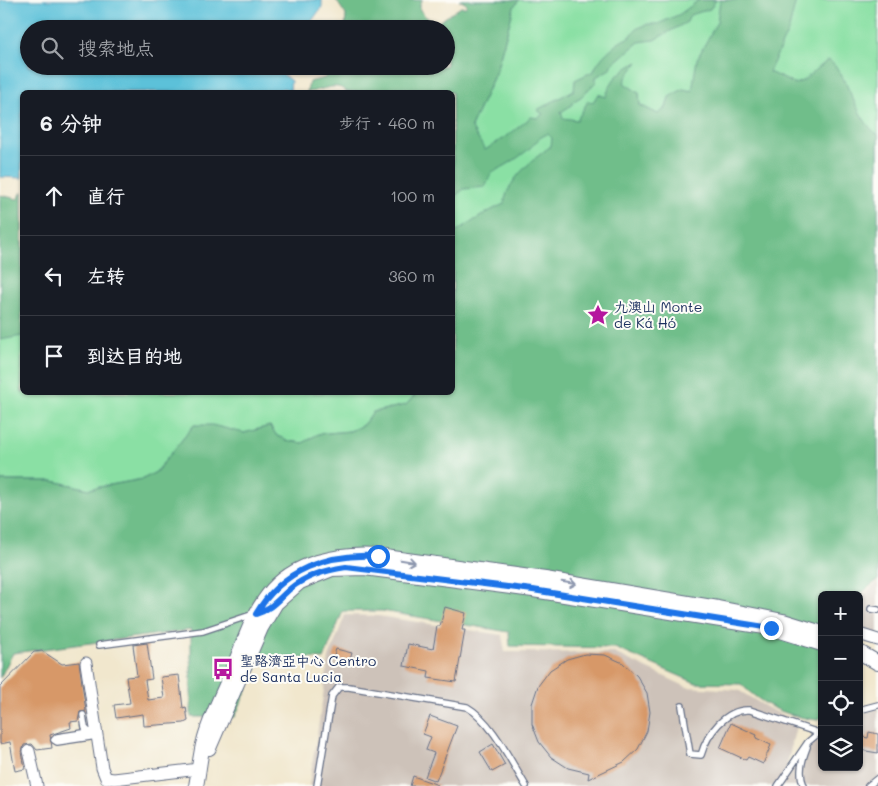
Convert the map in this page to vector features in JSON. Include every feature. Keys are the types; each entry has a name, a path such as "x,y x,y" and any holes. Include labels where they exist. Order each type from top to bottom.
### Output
{"street":[{"path":"196,786 208,728 256,614 269,593 305,568 331,558 359,555 545,579 748,614 818,632"},
{"path":"256,614 276,603 300,582 320,572 346,567 533,590 702,616 792,633 818,643"},
{"path":"201,764 218,730 261,628 276,603"},
{"path":"804,627 818,628"},
{"path":"863,635 878,640"},
{"path":"863,654 878,663"},
{"path":"86,663 90,732 104,773 110,779 201,764"},
{"path":"863,663 878,672"},
{"path":"30,751 37,786"}],"lane":[{"path":"871,609 878,610"},
{"path":"99,645 203,631 256,614"},
{"path":"317,786 332,696 340,687 349,686 467,707 476,712 488,726 526,786"},
{"path":"863,709 878,705"},
{"path":"682,706 690,754 700,755 704,744 716,727 742,709 818,731"},
{"path":"83,715 90,732"},
{"path":"90,732 56,742 54,740 57,737 90,732"},
{"path":"778,786 808,742 818,734"},
{"path":"804,786 801,774 802,762 808,742"},
{"path":"868,786 878,778"}],"shaded area":[{"path":"878,582 878,635 863,630 863,595"},
{"path":"345,615 378,616 502,635 505,652 614,653 687,687 738,690 768,708 797,722 783,781 811,742 818,738 818,771 863,771 863,713 878,709 878,786 309,786 329,658"}],"green space":[{"path":"336,0 423,0 420,2 420,10 432,20 346,20 346,15"},
{"path":"459,0 519,0 514,7 496,71 471,127 485,150 510,134 531,117 538,118 543,114 537,110 574,90 575,80 594,71 604,56 614,46 630,37 636,29 648,24 658,24 680,14 699,0 716,0 710,9 690,15 687,22 654,40 639,42 611,65 610,69 596,77 596,82 581,97 561,112 563,118 577,120 588,101 593,102 598,94 606,97 608,90 618,75 638,62 624,83 639,93 640,105 658,114 666,108 669,97 683,89 692,91 697,59 717,22 720,0 796,0 789,29 769,72 795,84 804,80 828,60 835,65 863,118 878,135 878,580 863,592 818,591 818,719 795,716 776,709 749,692 741,684 696,683 615,648 510,646 509,632 382,611 343,611 324,659 261,656 235,717 191,717 191,630 13,653 0,678 0,481 53,481 89,489 143,479 156,472 194,425 212,425 244,433 270,426 277,436 289,441 303,443 318,434 350,431 363,425 373,412 406,405 415,395 455,395 455,232 504,204 510,186 536,157 551,146 552,138 548,134 542,137 516,159 492,172 485,187 464,189 455,196 455,90 344,90 332,87 320,90 307,90 309,82 325,78 326,75 455,75 455,20 442,20 461,7 466,7 467,4"},
{"path":"516,0 878,0 878,171 806,89 692,92 683,89 669,98 666,108 658,115 640,105 639,93 455,309 455,163 496,71"},
{"path":"0,195 18,199 20,196 20,336 0,340"},
{"path":"20,336 20,395 415,395 406,405 373,412 363,425 350,431 318,434 303,443 289,441 277,436 270,426 244,433 194,425 156,472 143,479 89,489 53,481 0,481 0,340"}],"water":[{"path":"0,0 322,0 322,7 313,20 20,20 20,75 284,75 291,81 290,90 283,88 279,90 20,90 20,178 0,177"}],"building":[{"path":"445,607 466,613 462,630 465,630 456,682 428,678 429,671 404,666 408,644 433,649 437,626 440,626"},
{"path":"147,643 152,679 145,680 148,700 164,698 161,677 179,675 183,708 186,707 188,721 184,723 144,726 143,714 116,718 114,705 130,703 126,677 137,676 133,645"},
{"path":"336,649 352,653 349,663 333,658"},
{"path":"42,651 62,664 79,662 86,711 80,712 78,721 70,722 71,728 50,735 52,748 37,750 32,744 24,745 22,752 25,769 15,771 10,742 0,744 0,687 34,652"},
{"path":"585,654 605,655 623,663 637,676 647,693 650,712 647,731 638,749 624,762 588,779 589,773 568,768 551,757 539,742 532,724 532,704 538,686 550,670 567,659"},
{"path":"430,716 457,726 436,781 425,777 434,753 426,750 431,737 423,734"},
{"path":"731,723 757,735 756,738 771,745 763,764 748,757 746,760 720,748"},
{"path":"869,732 878,734 878,753 863,750 863,737 868,738"},
{"path":"493,744 505,765 492,772 480,752"},
{"path":"413,776 438,785 410,786"}],"place":[{"name":"九澳山 Monte de Ká Hó","path":"598,315"},
{"name":"聖路濟亞中心 Centro de Santa Lucia","path":"223,669"}],"route":[{"path":"378,556 359,555 331,558 305,568 279,584 269,593 256,614 264,612 291,588 309,577 320,572 346,567 533,590 771,628"}]}
